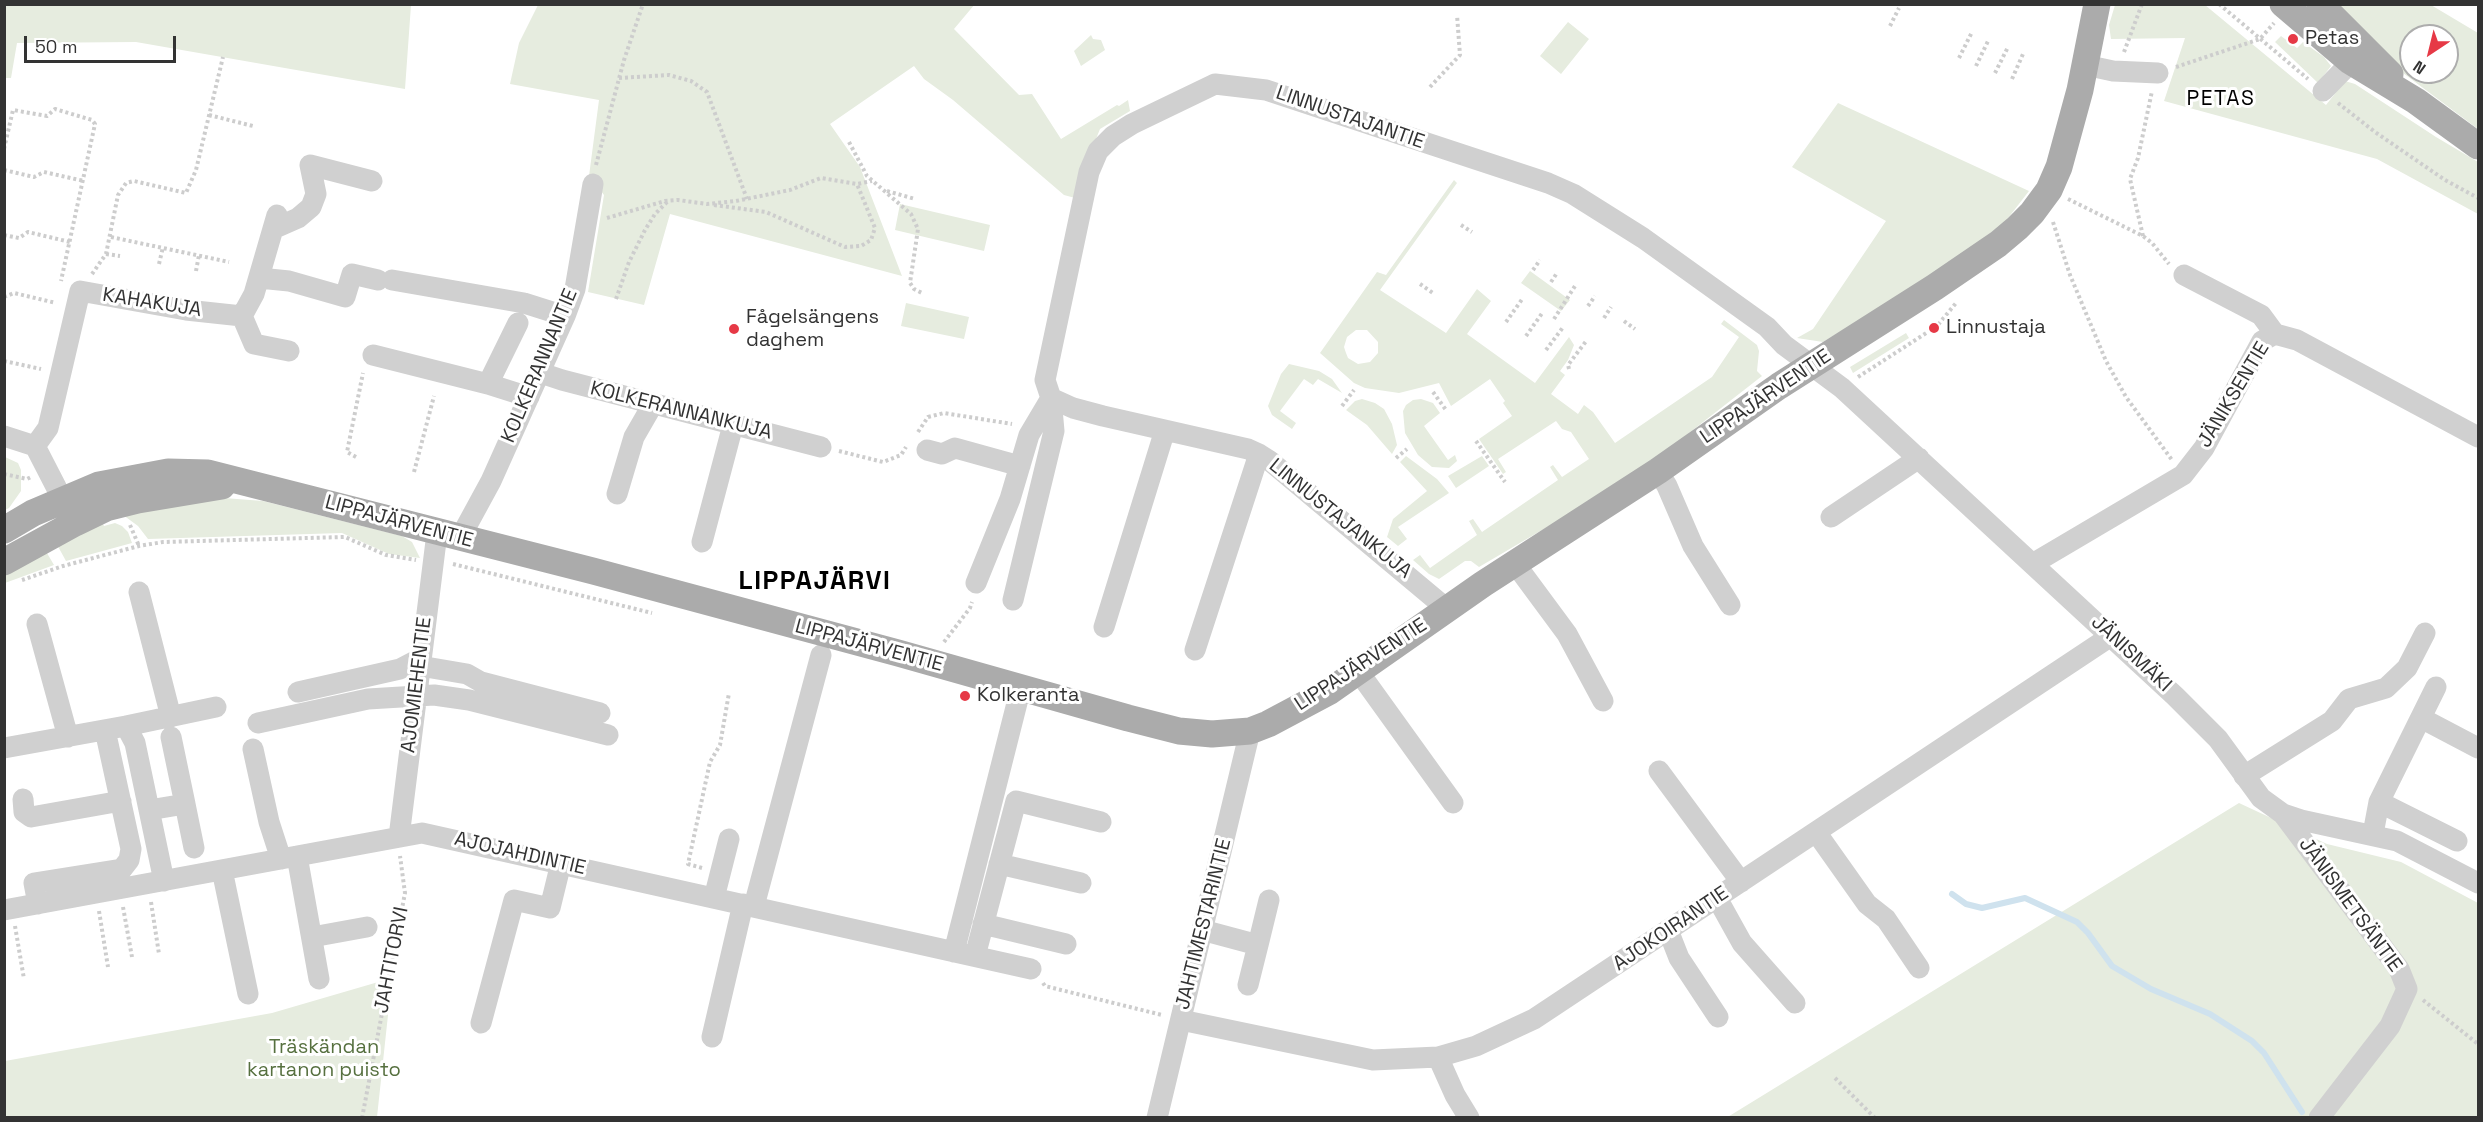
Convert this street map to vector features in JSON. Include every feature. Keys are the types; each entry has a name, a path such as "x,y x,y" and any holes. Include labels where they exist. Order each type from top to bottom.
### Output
{"main road":[{"name":"LIPPAJÄRVENTIE","path":"4,530 33,513 106,508 238,482 615,577 1179,731 1212,734 1250,730 1268,724 1330,691 1447,609 1658,471 1779,386 1998,244 2032,213 2049,190 2059,167 2085,65 2097,4"},
{"path":"2320,4 2357,55"},
{"path":"2279,14 2357,55 2478,146"},
{"name":"LIPPAJÄRVENTIE","path":"9,573 69,511"}],"street":[{"path":"2323,91 2357,55"},
{"path":"2085,65 2114,71 2158,73"},
{"name":"LINNUSTAJANTIE","path":"1013,600 1053,431 1051,398 1045,380 1089,172 1098,151 1113,136 1132,124 1215,84 1266,90 1548,183 1573,194 1671,258 1767,327 1784,345 1812,365"},
{"path":"289,351 254,344 243,316 254,294 275,221 298,218 311,207 316,194 310,165 372,181"},
{"name":"KOLKERANNANTIE","path":"449,536 491,481 565,316 574,289 593,184"},
{"path":"259,278 289,281 345,297 352,274 524,303 565,316"},
{"path":"2184,275 2262,315 2275,334"},
{"name":"KAHAKUJA","path":"35,447 48,428 70,287 186,310 243,316"},
{"path":"488,384 518,323"},
{"name":"JÄNIKSENTIE","path":"2034,563 2183,475 2204,447 2262,341 2275,334 2297,340 2478,437"},
{"path":"368,364 488,384 529,397"},
{"name":"JÄNISMÄKI","path":"1812,365 1842,388 2034,563 2218,739 2261,798 2283,814 2301,820 2397,841 2478,883"},
{"name":"KOLKERANNANKUJA","path":"541,373 821,447"},
{"path":"976,583 1011,500 1029,435 1051,398"},
{"name":"LINNUSTAJANKUJA","path":"1051,398 1083,411 1248,449 1259,454 1314,496 1447,609"},
{"path":"617,494 634,437 653,404"},
{"path":"702,542 733,424"},
{"path":"1104,627 1165,430"},
{"path":"4,436 35,447 69,511"},
{"path":"927,450 942,454 955,447 1020,466"},
{"path":"1195,650 1259,454"},
{"path":"1831,518 1919,458"},
{"path":"1658,471 1667,486 1693,546 1730,605"},
{"name":"AJOMIEHENTIE","path":"399,837 432,562 449,536"},
{"path":"1516,565 1567,634 1603,701"},
{"path":"140,592 171,727 194,848"},
{"path":"37,624 68,737"},
{"path":"2244,776 2332,721 2349,699 2386,688 2407,668 2425,633"},
{"name":"AJOKOIRANTIE","path":"1180,1020 1373,1060 1438,1057 1476,1046 1534,1019 2111,636"},
{"path":"712,1037 821,655"},
{"path":"298,692 400,669 420,662 600,713"},
{"path":"1358,671 1453,803"},
{"path":"2373,834 2379,802 2436,687"},
{"path":"258,723 368,699 416,696 469,700 608,735"},
{"path":"954,952 1017,703"},
{"path":"4,748 115,728 171,727 216,707"},
{"path":"2421,718 2478,748"},
{"path":"38,904 34,883 122,869 129,860 131,849 121,801 115,728"},
{"path":"115,728 135,743 149,810 157,888"},
{"name":"JAHTIMESTARINTIE","path":"1157,1118 1250,730"},
{"path":"253,748 269,822 289,857 312,937 319,979"},
{"path":"1659,771 1741,882"},
{"path":"23,799 24,812 31,817 121,801"},
{"path":"975,956 1016,801 1101,822"},
{"path":"2379,802 2457,841"},
{"path":"149,810 185,804"},
{"name":"JÄNISMETSÄNTIE","path":"2283,814 2398,969 2406,989 2390,1026 2319,1118"},
{"path":"1816,832 1867,904 1886,919 1919,968"},
{"name":"AJOJAHDINTIE","path":"9,915 38,904 157,888 222,870 422,833 1031,969"},
{"path":"714,898 729,839"},
{"path":"481,1023 514,900 550,908 561,863"},
{"path":"999,864 1081,883"},
{"path":"222,870 248,994"},
{"path":"1717,898 1742,943 1795,1003"},
{"path":"1248,985 1269,900"},
{"path":"983,924 1066,944"},
{"path":"312,937 367,927"},
{"path":"1202,930 1258,945"},
{"path":"1668,930 1679,958 1718,1017"},
{"path":"1438,1057 1468,1118"}],"path":[{"path":"593,184 597,158 643,4"},
{"path":"2219,4 2375,132 2445,180 2478,198"},
{"path":"1890,26 1899,8"},
{"path":"2143,236 2130,179 2138,158 2151,94 2158,73 2260,39 2279,14"},
{"path":"1430,87 1460,55 1457,15"},
{"path":"1959,58 1972,32"},
{"path":"1976,66 1989,39"},
{"path":"1995,73 2008,47"},
{"path":"2012,79 2023,54"},
{"path":"70,287 106,254 118,195 126,183 134,181 186,193 196,170 224,57"},
{"path":"620,78 669,75 691,81 707,92 747,199"},
{"path":"4,149 14,110 47,116 56,109 92,120 95,124 95,134 70,242 70,287"},
{"path":"209,115 253,126"},
{"path":"849,142 867,176 911,214 918,229 910,283 914,289 922,293"},
{"path":"4,170 34,177 44,172 84,181"},
{"path":"707,204 790,190 821,178 857,184 872,181"},
{"path":"605,218 669,200 707,204 766,212 845,247 861,246 871,240 875,228 857,184"},
{"path":"884,190 915,199"},
{"path":"2049,190 2143,236 2152,243 2170,266 2184,275"},
{"path":"616,299 629,262 645,230 655,214 669,200"},
{"path":"2046,225 2052,218 2070,275 2106,361 2126,397 2183,475"},
{"path":"1461,225 1472,232"},
{"path":"4,235 20,238 28,232 70,242"},
{"path":"111,237 229,262"},
{"path":"159,264 163,247"},
{"path":"106,254 120,256"},
{"path":"196,271 199,255"},
{"path":"1533,270 1540,260"},
{"path":"1551,282 1557,273"},
{"path":"1420,284 1433,293"},
{"path":"1554,319 1575,286"},
{"path":"54,314 58,292"},
{"path":"4,297 14,293 56,303"},
{"path":"1842,388 1937,326 1963,295"},
{"path":"1588,306 1596,296"},
{"path":"1506,322 1523,298"},
{"path":"1604,318 1611,307"},
{"path":"1526,336 1543,312"},
{"path":"1624,321 1635,329"},
{"path":"1546,350 1564,326"},
{"path":"1569,369 1568,365 1587,340"},
{"path":"39,377 44,358"},
{"path":"4,361 41,369"},
{"path":"356,457 347,452 368,364"},
{"path":"1342,406 1354,390"},
{"path":"1433,392 1446,410"},
{"path":"414,472 434,396"},
{"path":"1476,441 1505,482"},
{"path":"1396,458 1407,449"},
{"path":"4,474 27,479"},
{"path":"9,573 63,566 164,542 345,537 386,555 444,562 660,615"},
{"path":"939,647 970,608 976,583"},
{"path":"720,873 688,864 710,762 720,745 729,693"},
{"name":"JAHTITORVI","path":"362,1118 405,893 399,837"},
{"path":"157,888 159,954"},
{"path":"121,900 132,957"},
{"path":"98,904 108,967"},
{"path":"9,915 24,979"},
{"path":"1031,969 1045,986 1180,1020"},
{"path":"2406,989 2439,1011 2478,1044"},
{"path":"1835,1078 1875,1118"}],"green space":[{"path":"975,4 954,29 1019,95 1032,94 1061,139 1128,100 1130,111 1100,129 1079,181 1075,198 1064,195 953,100 924,79 914,66 830,124 860,167 902,276 670,214 644,305 588,292 604,195 589,176 599,100 510,84 519,43 538,5"},
{"path":"4,5 411,5 405,89 136,42 17,43 11,78 5,78"},
{"path":"2115,5 2205,5 2326,105 2345,81 2355,84 2478,162 2478,214 2377,159 2164,101 2185,38 2111,39 2109,25"},
{"path":"2332,5 2431,5 2478,33 2478,129 2418,84 2459,84 2459,24 2399,24 2399,70"},
{"path":"1568,22 1589,39 1561,74 1540,56"},
{"path":"1091,35 1093,39 1101,40 1105,50 1081,66 1074,51"},
{"path":"2281,36 2297,48 2303,42 2324,57 2331,66 2318,83 2275,42"},
{"path":"1838,103 2029,191 2005,222 1936,274 1823,342 1797,338 1813,329 1886,221 1792,167"},
{"path":"1454,180 1457,183 1380,290 1446,333 1477,289 1491,301 1467,334 1535,383 1569,337 1574,345 1568,360 1560,371 1565,375 1551,394 1578,414 1584,405 1593,412 1615,443 1712,377 1739,337 1721,324 1724,320 1757,345 1759,351 1757,371 1762,376 1634,476 1479,567 1471,561 1465,561 1439,579 1429,574 1413,560 1420,555 1430,568 1477,535 1469,521 1473,519 1482,532 1558,480 1550,467 1553,465 1562,477 1589,459 1571,432 1562,429 1556,421 1498,459 1506,472 1503,474 1479,439 1512,416 1490,379 1451,406 1439,383 1399,393 1365,388 1354,383 1320,353 1377,272 1386,275","holes":["1356,330 1367,330 1378,342 1378,353 1370,362 1358,364 1348,358 1344,347 1347,337"]},
{"path":"900,204 990,225 984,251 895,230"},
{"path":"1530,271 1570,300 1561,311 1521,283"},
{"path":"906,303 969,317 964,339 901,326"},
{"path":"1906,333 1909,338 1853,373 1850,367"},
{"path":"1289,364 1319,371 1332,379 1342,393 1318,379 1313,385 1304,379 1280,411 1296,423 1292,429 1272,415 1268,406 1281,374"},
{"path":"1362,399 1384,409 1392,424 1397,445 1392,454 1367,425 1346,410 1355,401"},
{"path":"1421,399 1433,403 1440,413 1424,426 1448,460 1455,455 1457,461 1449,468 1432,467 1418,455 1405,433 1403,411 1406,405 1413,400"},
{"path":"1406,456 1437,479 1449,493 1398,527 1407,539 1398,546 1387,537 1393,519 1427,491 1400,462"},
{"path":"1482,456 1489,466 1456,488 1448,476"},
{"path":"5,457 18,463 21,470 21,491 5,510"},
{"path":"211,497 263,501 402,536 412,542 420,558 389,554 342,533 148,539 138,526 119,512"},
{"path":"100,519 104,526 115,523 122,526 128,532 132,543 66,561 55,541"},
{"path":"44,548 54,565 5,583 5,568"},
{"path":"2239,803 2327,844 2401,862 2478,903 2478,1117 1726,1118"},
{"name":"Träskändan kartanon puisto","path":"392,978 377,1117 5,1117 5,1061 272,1013"}],"waterway":[{"path":"1952,894 1966,904 1982,908 2025,898 2077,922 2112,966 2151,989 2210,1014 2252,1041 2264,1053 2302,1112"}],"place":[{"name":"Petas","path":"2293,39"},
{"name":"Linnustaja","path":"1934,328"},
{"name":"Fågelsängens daghem","path":"734,329"},
{"name":"Kolkeranta","path":"965,696"}],"district":[{"name":"PETAS","path":"2221,99"},
{"name":"LIPPAJÄRVI","path":"815,582"}]}
